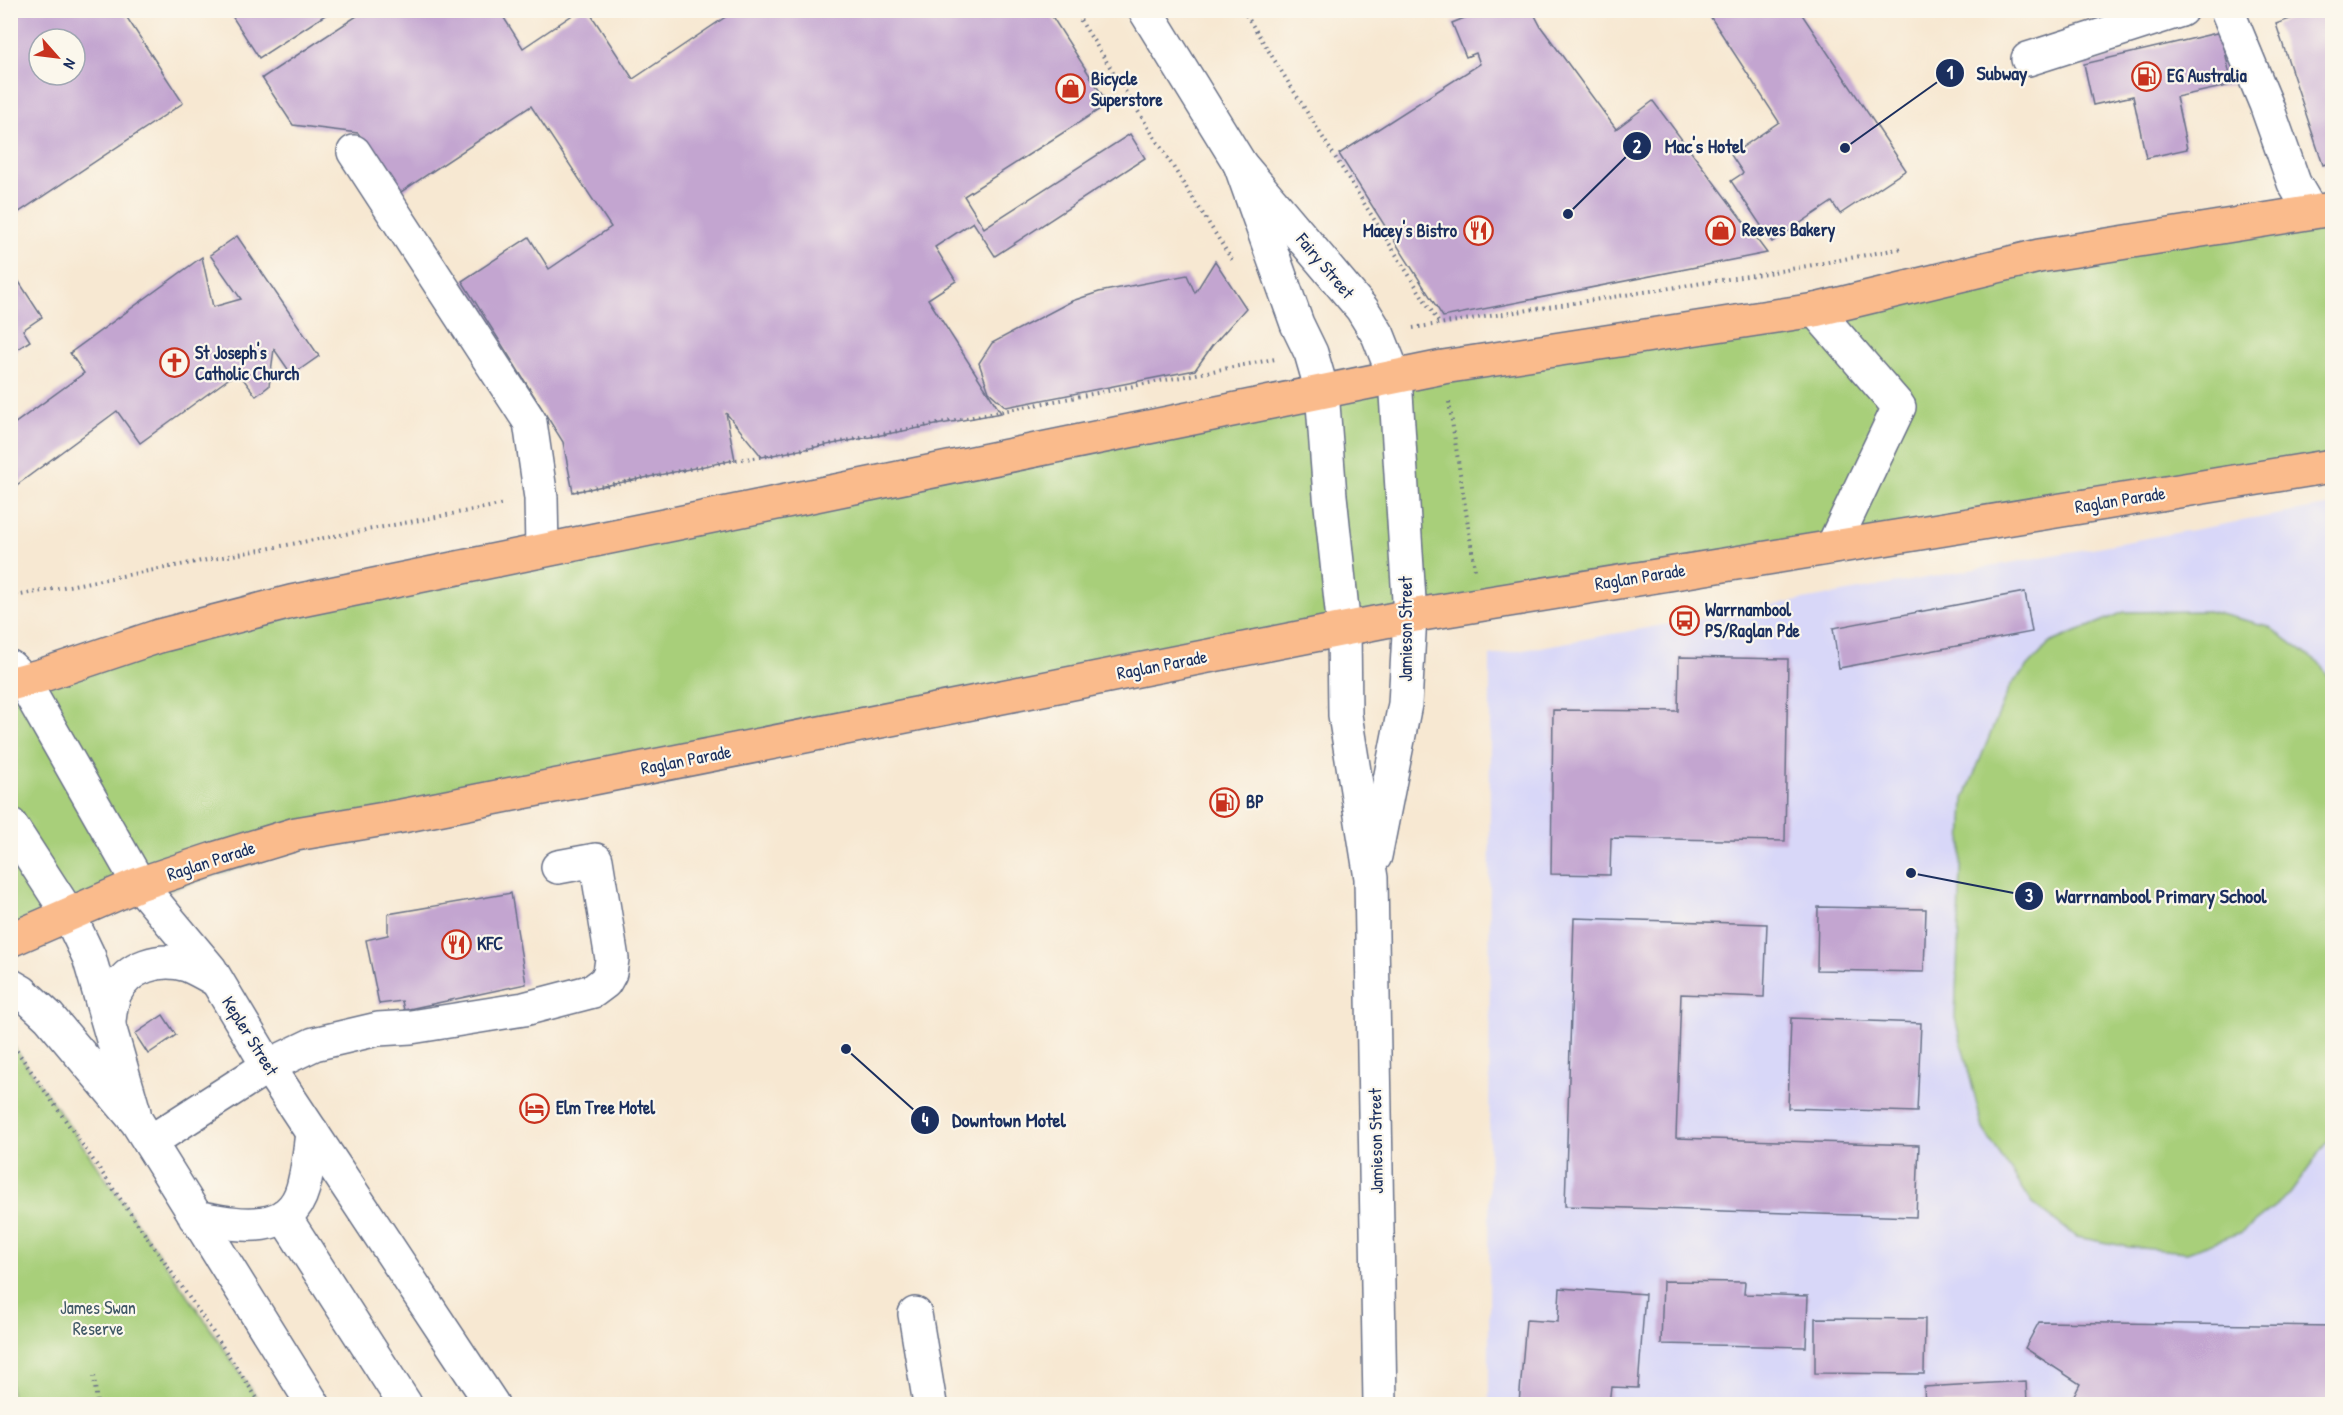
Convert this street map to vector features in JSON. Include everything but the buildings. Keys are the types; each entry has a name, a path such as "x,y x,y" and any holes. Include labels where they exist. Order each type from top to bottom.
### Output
{"highway":[{"path":"14,677 43,675 159,636 291,602 1443,367 1815,310 2039,256 2322,211"},
{"name":"Raglan Parade","path":"10,940 139,884 296,834 402,816 1480,603 2332,465"}],"street":[{"name":"Fairy Street","path":"1145,10 1240,164 1362,309 1378,335 1395,378"},
{"path":"2028,59 2181,10"},
{"path":"2227,10 2266,104 2294,183 2322,211"},
{"path":"354,152 530,422 541,498 542,550"},
{"name":"Fairy Street","path":"1240,164 1297,324 1311,353 1310,394"},
{"path":"1815,310 1899,407 1833,546"},
{"name":"Jamieson Street","path":"1371,878 1405,704 1410,616 1395,378"},
{"name":"Jamieson Street","path":"1310,394 1330,496 1344,629 1345,715 1371,878 1380,1404"},
{"name":"Kepler Street","path":"14,677 139,884 210,969 268,1066 492,1404"},
{"path":"10,824 69,915 96,974 144,1132"},
{"path":"144,1132 314,1044 378,1029 411,1027 525,1009 593,991 605,982 610,973 612,959 596,860 558,867"},
{"path":"109,1020 115,993 122,983 142,967 165,961 176,963 188,966 217,981"},
{"path":"10,986 22,992 49,1017 144,1132 313,1404"},
{"path":"195,1216 249,1224 265,1223 284,1216 297,1203 303,1189 312,1132"},
{"path":"284,1216 405,1404"},
{"path":"915,1314 930,1404"}],"path":[{"path":"1074,10 1238,270"},
{"path":"1243,10 1439,322 1443,367 1480,603"},
{"path":"1439,322 1786,270 1914,245"},
{"path":"10,597 735,460 1001,413 1289,357 1310,394"},
{"path":"10,1041 261,1404"},
{"path":"94,1376 97,1404"}],"shaded area":[{"path":"2332,505 2332,1404 1489,1404 1490,656"}],"green space":[{"path":"2332,209 2332,466 1480,603 402,816 11,940 10,684 291,602"},
{"path":"2208,611 2268,626 2321,665 2332,683 2332,1136 2290,1194 2242,1232 2187,1252 2129,1247 2077,1237 2033,1204 1983,1129 1955,1018 1964,799 2010,686 2050,643 2124,612"},
{"name":"James Swan Reserve","path":"10,1041 202,1316 261,1404 11,1404"}],"place":[{"name":"EG Australia","path":"2146,76"},
{"name":"Bicycle Superstore","path":"1070,89"},
{"name":"Subway","path":"1845,148"},
{"name":"Mac's Hotel","path":"1568,214"},
{"name":"Reeves Bakery","path":"1721,230"},
{"name":"Macey's Bistro","path":"1478,231"},
{"name":"St Joseph's Catholic Church","path":"174,363"},
{"name":"Warrnambool PS/Raglan Pde","path":"1684,620"},
{"name":"BP","path":"1225,802"},
{"name":"Warrnambool Primary School","path":"1911,873"},
{"name":"KFC","path":"456,944"},
{"name":"Downtown Motel","path":"846,1049"},
{"name":"Elm Tree Motel","path":"535,1108"}]}
